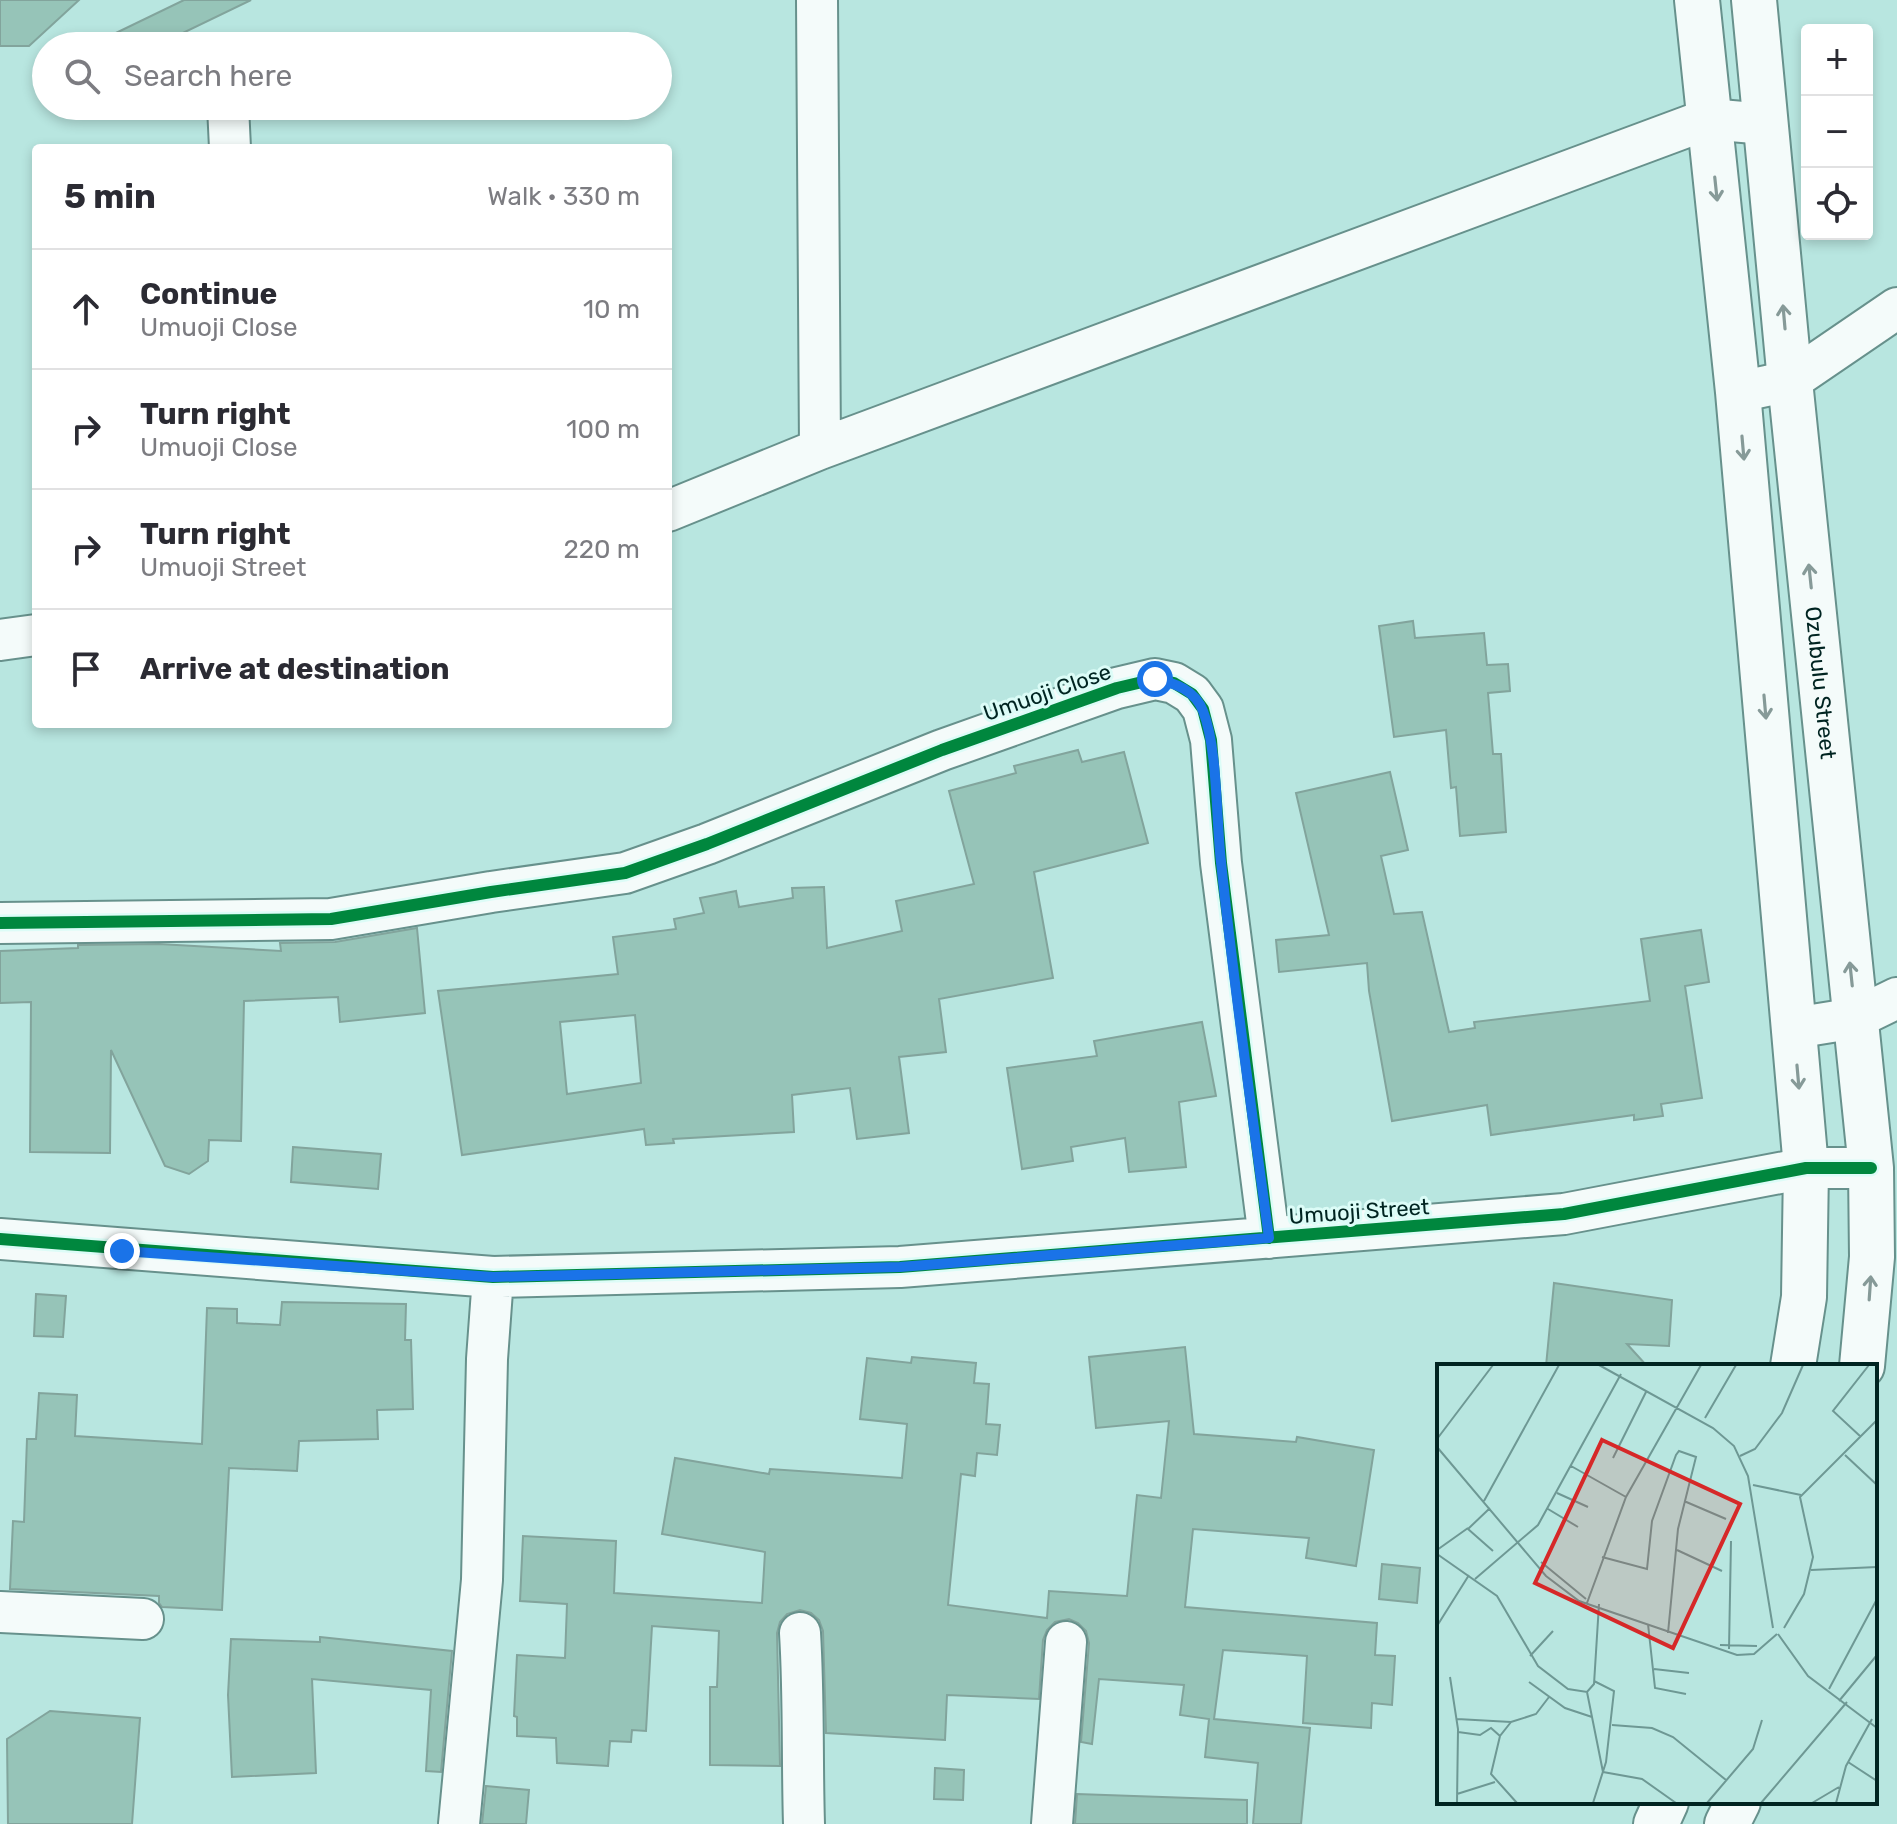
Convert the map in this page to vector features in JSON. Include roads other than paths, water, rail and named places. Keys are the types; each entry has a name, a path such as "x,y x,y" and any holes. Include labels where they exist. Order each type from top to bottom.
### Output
{"main road":[{"path":"1697,0 1738,392 1806,1168 1804,1297 1793,1364"},
{"name":"Ozubulu Street","path":"1754,0 1871,1168 1872,1257 1862,1364"},
{"path":"1656,1824 1665,1804"},
{"path":"1727,1824 1737,1804"}],"street":[{"path":"817,0 820,449"},
{"path":"672,509 820,449 1708,119 1766,124"},
{"path":"229,120 230,144"},
{"path":"1738,392 1790,381 1897,308"},
{"path":"0,640 32,636"},
{"name":"Umuoji Close","path":"0,923 331,919 625,873 707,844 942,750 1117,688 1155,679 1174,683 1192,694 1203,709 1211,740 1221,863 1269,1238"},
{"path":"1794,1028 1856,1018 1897,998"},
{"name":"Umuoji Street","path":"0,1239 493,1277 900,1267 1564,1214 1806,1168 1871,1168"},
{"path":"459,1824 482,1580 487,1359 493,1277"},
{"path":"0,1612 143,1619"},
{"path":"800,1633 804,1697 801,1758 804,1824"},
{"path":"1052,1824 1066,1642"}]}
